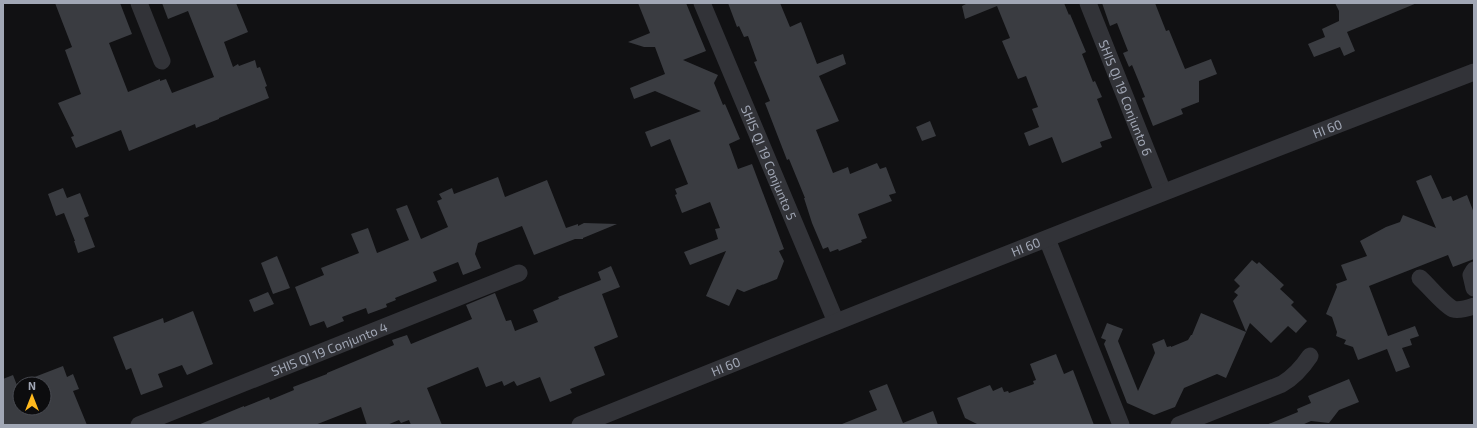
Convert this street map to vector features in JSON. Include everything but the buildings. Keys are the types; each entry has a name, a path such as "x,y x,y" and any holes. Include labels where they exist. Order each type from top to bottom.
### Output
{"street":[{"path":"139,3 162,61"},
{"name":"SHIS QI 19 Conjunto 5","path":"702,3 836,322"},
{"name":"SHIS QI 19 Conjunto 6","path":"1088,3 1163,192"},
{"name":"HI 60","path":"580,425 1163,192 1474,72"},
{"path":"1047,239 1121,425"},
{"path":"1474,270 1471,275 1474,288"},
{"name":"SHIS QI 19 Conjunto 4","path":"139,425 519,273"},
{"path":"1420,278 1453,309 1460,310 1474,306"},
{"path":"1179,425 1282,384 1299,371 1310,356"}]}
